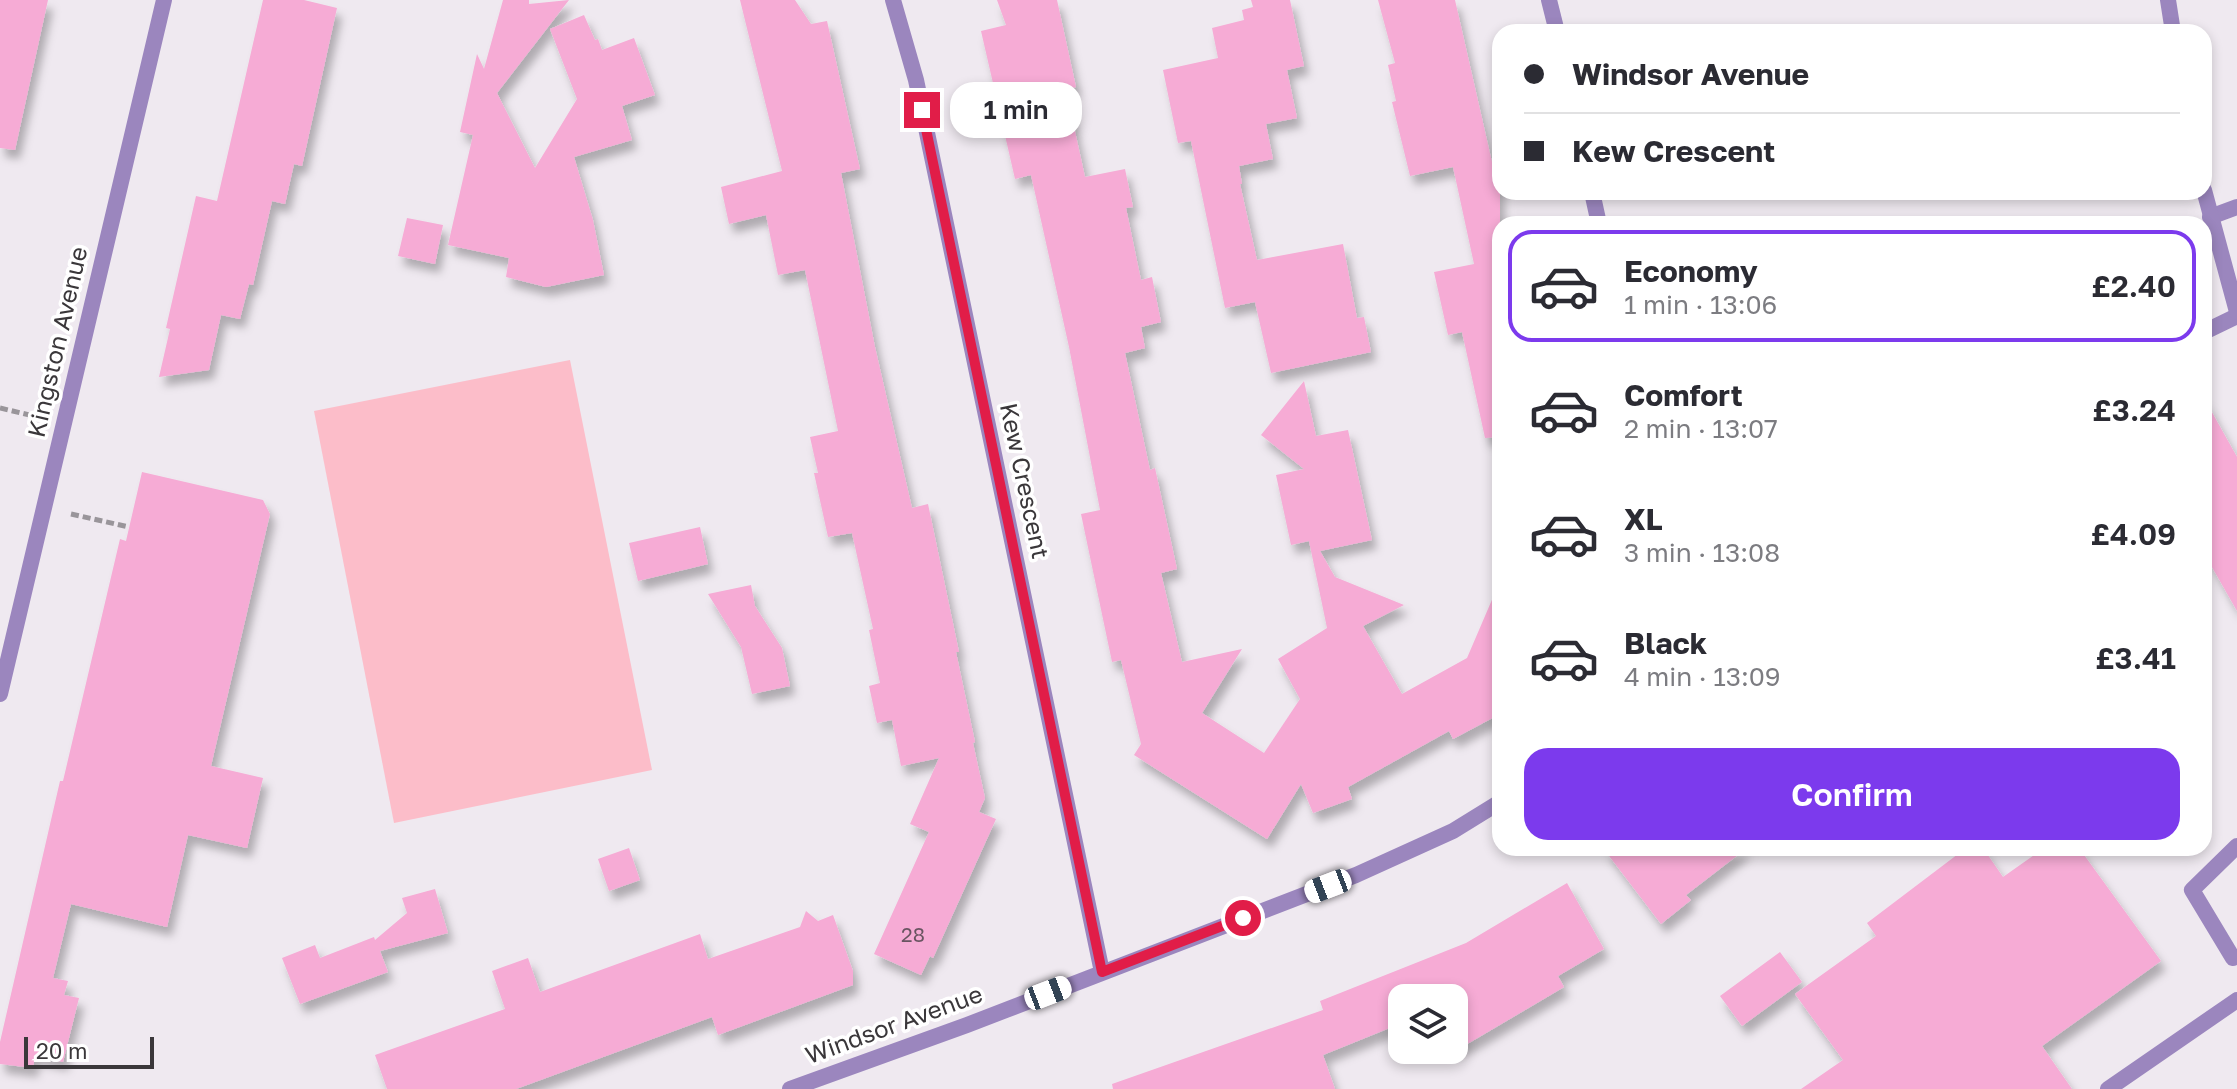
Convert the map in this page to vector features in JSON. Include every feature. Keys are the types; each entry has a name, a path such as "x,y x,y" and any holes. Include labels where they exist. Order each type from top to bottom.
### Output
{"street":[{"name":"Kingston Avenue","path":"0,694 164,0"},
{"name":"Kew Crescent","path":"893,0 916,80 1102,972"},
{"path":"1549,0 1555,24"},
{"path":"2168,0 2172,24"},
{"path":"2212,216 2237,207"},
{"path":"2212,224 2237,314 2212,328"},
{"name":"Windsor Avenue","path":"790,1089 967,1025 1356,875 1453,831 1492,807"},
{"path":"2233,958 2192,890 2237,846"},
{"path":"2108,1089 2237,1000"}],"path":[{"path":"87,517 129,527"}],"shaded area":[{"path":"570,360 652,770 394,823 314,411"}],"building":[{"path":"0,0 48,0 15,150 0,148"},
{"path":"263,0 304,0 337,8 302,166 294,164 285,204 272,201 253,285 249,284 240,319 221,315 209,370 159,377 170,329 166,328 196,196 217,201"},
{"path":"503,0 529,0 529,4 569,0 497,93 535,168 577,99 550,29 584,15 602,50 634,38 655,95 622,106 632,140 574,157 593,220 604,275 546,287 506,277 509,258 448,245 473,135 460,132 477,54 484,69"},
{"path":"740,0 795,0 811,24 827,21 860,169 841,173 875,347 912,508 928,504 985,798 979,812 996,819 933,958 930,956 921,975 874,954 929,832 910,824 939,758 901,766 892,720 877,723 869,686 880,683 869,630 873,629 852,533 828,537 814,473 818,473 810,437 838,431 805,270 778,275 766,215 729,224 721,187 782,171"},
{"path":"997,0 1057,0 1076,87 1066,90 1085,177 1125,169 1133,207 1126,208 1141,280 1152,277 1161,322 1141,327 1145,348 1125,353 1150,470 1155,468 1177,569 1161,573 1182,662 1242,649 1202,713 1264,753 1300,699 1278,659 1327,628 1309,541 1291,545 1276,475 1304,469 1261,435 1304,381 1316,436 1348,430 1372,540 1320,551 1335,577 1404,605 1363,626 1402,694 1467,658 1492,600 1492,718 1453,739 1449,731 1348,787 1352,799 1313,813 1301,784 1267,839 1134,755 1141,744 1121,660 1112,662 1081,514 1100,510 1069,347 1031,175 1015,179 981,31 1006,25"},
{"path":"1251,0 1290,0 1304,66 1287,70 1297,118 1266,124 1273,159 1239,166 1240,184 1257,260 1343,244 1357,318 1364,317 1371,352 1271,373 1255,302 1225,308 1191,141 1178,143 1163,70 1218,58 1212,28 1244,20 1242,10 1253,7"},
{"path":"1378,0 1455,0 1492,162 1492,200 1500,200 1500,216 1492,216 1492,438 1485,438 1462,332 1448,335 1434,272 1474,264 1453,167 1410,176 1392,102 1396,101 1388,65 1395,63"},
{"path":"407,218 443,225 435,264 398,256"},
{"path":"2212,412 2237,457 2237,611 2212,567"},
{"path":"142,472 263,500 270,514 211,766 263,778 247,848 188,835 167,927 71,904 53,978 68,981 64,995 79,998 63,1062 35,1056 33,1068 0,1064 0,1042 60,781 63,781 120,539 126,541"},
{"path":"700,527 708,564 638,581 629,543"},
{"path":"751,585 755,606 782,648 790,686 752,694 741,647 708,594"},
{"path":"629,848 640,880 609,891 598,859"},
{"path":"1609,856 1737,856 1686,895 1691,900 1661,924"},
{"path":"1955,856 1989,856 2003,877 2033,856 2085,856 2161,961 2042,1046 2072,1089 1801,1089 1843,1060 1795,994 1876,936 1867,923"},
{"path":"1567,883 1604,949 1558,976 1564,987 1468,1043 1468,984 1388,984 1388,1029 1323,1055 1335,1089 1113,1089 1112,1084 1323,1010 1320,1001 1466,943"},
{"path":"435,889 448,933 380,951 388,972 300,1004 282,958 315,945 320,958 374,937 375,940 407,913 402,898"},
{"path":"806,911 818,921 833,915 853,971 853,985 718,1035 712,1017 516,1089 387,1089 375,1055 505,1009 492,971 528,958 540,992 700,934 708,959 800,927"},
{"path":"1780,952 1802,982 1742,1026 1720,996"}],"route":[{"path":"922,110 1102,972 1243,918"}]}
